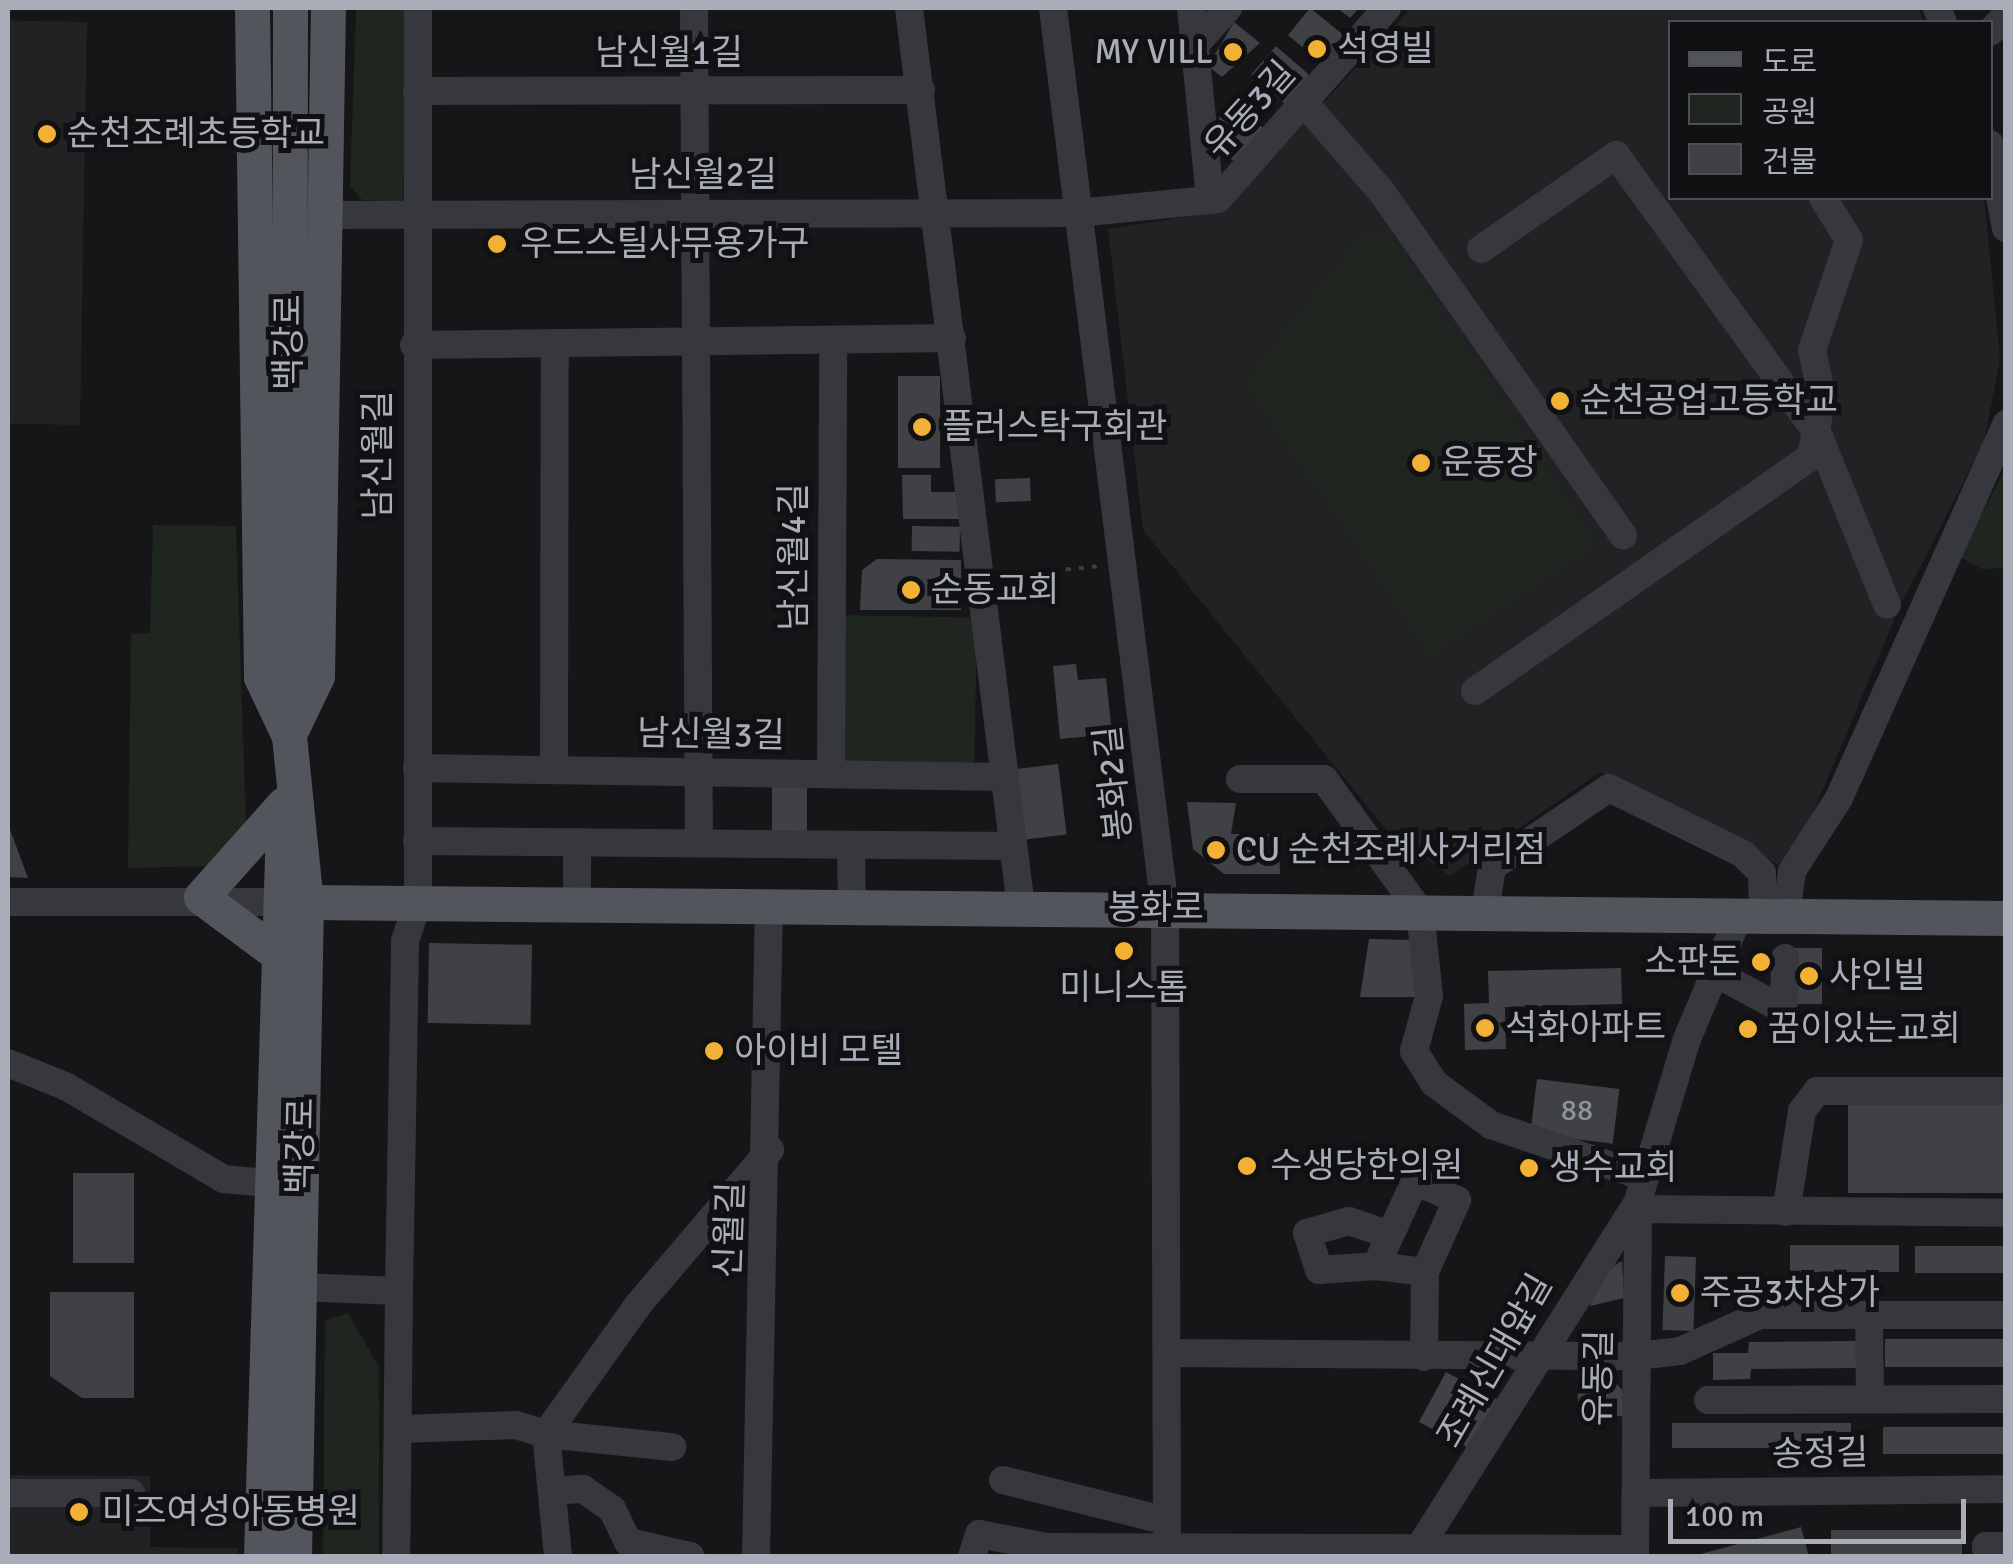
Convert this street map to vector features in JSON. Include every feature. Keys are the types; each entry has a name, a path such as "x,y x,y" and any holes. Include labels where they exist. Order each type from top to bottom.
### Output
{"main road":[{"path":"252,8 261,677 289,736"},
{"name":"백강로","path":"290,8 289,736 299,1288 294,1556"},
{"path":"289,736 316,676 328,8"},
{"name":"백강로","path":"261,1556 275,952 291,901 284,804 289,736"},
{"path":"275,952 201,897 284,804"},
{"name":"봉화로","path":"291,901 2006,918"}],"street":[{"name":"남신월길","path":"396,1556 405,941 418,902 414,215 418,8"},
{"path":"694,8 699,843"},
{"path":"909,8 938,213 1021,907"},
{"name":"봉화2길","path":"1053,8 1126,564 1165,908 1168,1547"},
{"path":"1191,8 1210,200"},
{"path":"1195,45 1228,8"},
{"name":"유동3길","path":"1078,212 1210,200 1242,180 1387,8"},
{"name":"남신월1길","path":"417,91 922,90"},
{"path":"1307,106 1380,192 1623,535"},
{"path":"1481,249 1616,155 1818,434 1887,605"},
{"path":"1993,160 2006,228"},
{"path":"1474,691 1795,471 1818,434 1812,350 1850,240 1824,200"},
{"name":"남신월2길","path":"327,215 1078,212"},
{"path":"414,345 952,338"},
{"name":"남신월4길","path":"831,774 833,340"},
{"path":"554,770 555,343"},
{"path":"1641,1196 1715,973 1763,915 1839,798 2006,424"},
{"name":"남신월3길","path":"417,768 1005,776"},
{"path":"1240,779 1324,779 1420,912 1430,996 1413,1032 1421,1068 1490,1125 1641,1196 1786,1212 2006,1213"},
{"path":"1485,912 1492,866 1609,788 1743,854 1762,873 1763,915"},
{"path":"417,840 1014,846"},
{"path":"577,842 578,904"},
{"path":"852,845 852,906"},
{"path":"8,902 201,897 291,901"},
{"name":"신월길","path":"756,1556 770,1150 769,905"},
{"path":"1715,973 1774,1005 1784,1001 1785,958"},
{"path":"8,1064 68,1087 224,1179 268,1183"},
{"path":"1786,1212 1802,1111 1816,1091 2006,1091"},
{"path":"558,1556 546,1434 638,1305 770,1150"},
{"path":"1376,1266 1415,1181 1458,1200 1425,1272 1424,1357"},
{"name":"유동길","path":"1635,1553 1641,1196"},
{"name":"조례신대앞길","path":"1417,1551 1641,1196"},
{"path":"1390,1235 1349,1220 1307,1233 1319,1270 1376,1266 1425,1272"},
{"path":"299,1288 399,1291"},
{"path":"1166,1353 1540,1359 1637,1356 1680,1351 1760,1315 2006,1315"},
{"path":"1868,1315 1870,1400"},
{"path":"1708,1400 2006,1399"},
{"path":"400,1429 516,1425 546,1434 672,1448"},
{"path":"1003,1480 1168,1547"},
{"name":"송정길","path":"1636,1494 2006,1489"},
{"path":"552,1492 583,1490 612,1509 628,1542 690,1556"},
{"path":"8,1493 132,1493"},
{"path":"972,1556 979,1534 1046,1546 1635,1553"},
{"path":"1987,1556 1986,1546 2006,1546"}],"path":[{"path":"981,578 1126,564"}],"shaded area":[{"name":"순천공업고등학교","path":"1411,8 1918,8 1923,20 1668,20 1668,200 1984,200 2000,359 1984,442 1900,606 1802,839 1778,865 1600,772 1450,876 1389,833 1143,530 1108,229 1223,211"},
{"name":"순천조례초등학교","path":"8,21 87,22 80,425 8,424"},
{"name":"미즈여성아동병원","path":"8,1475 150,1476 150,1547 238,1548 238,1556 8,1556"}],"green space":[{"path":"356,8 409,8 403,202 362,200 350,186"},
{"name":"운동장","path":"1388,234 1599,544 1431,657 1244,382 1361,235"},
{"path":"2005,470 2005,568 1981,569 1959,556"},
{"path":"153,525 236,526 246,827 210,866 128,868 131,634 150,633"},
{"path":"838,615 977,617 974,769 835,767"},
{"path":"348,1313 379,1367 379,1556 323,1556 325,1320"}],"building":[{"name":"석영빌","path":"1310,8 1343,35 1321,62 1288,35"},
{"path":"1337,8 1359,8 1350,18"},
{"name":"MY VILL","path":"1234,22 1260,43 1222,77 1208,66"},
{"path":"1276,46 1311,76 1286,105 1251,75"},
{"path":"1233,101 1265,130 1238,162 1224,157 1219,116"},
{"name":"플러스탁구회관","path":"898,376 940,376 940,468 898,468"},
{"path":"902,475 931,475 931,492 957,492 960,519 903,519"},
{"path":"1030,478 1031,501 996,502 995,479"},
{"path":"912,526 960,527 960,552 912,551"},
{"name":"순동교회","path":"877,559 961,560 961,610 860,610 862,570"},
{"path":"1076,664 1078,680 1106,678 1112,734 1060,739 1053,666"},
{"path":"1058,764 1067,834 1025,840 1016,769"},
{"path":"772,785 807,785 807,832 772,832"},
{"path":"1187,802 1236,803 1231,834 1279,834 1280,874 1224,874 1193,849"},
{"path":"8,824 28,878 8,877"},
{"path":"1369,939 1416,940 1415,997 1360,997"},
{"path":"429,943 532,945 531,1025 428,1023"},
{"name":"샤인빌","path":"1795,948 1822,948 1822,1004 1795,1004"},
{"name":"석화아파트","path":"1621,968 1622,1004 1505,1007 1506,1049 1465,1050 1464,1004 1489,1003 1488,971"},
{"path":"1537,1079 1619,1089 1613,1144 1530,1134"},
{"path":"1848,1104 2006,1104 2006,1193 1848,1193"},
{"path":"73,1173 134,1173 134,1263 73,1263"},
{"path":"1790,1245 1899,1245 1899,1272 1790,1272"},
{"path":"1915,1246 2006,1246 2006,1273 1915,1273"},
{"name":"주공3차상가","path":"1665,1256 1696,1257 1693,1331 1662,1330"},
{"path":"1622,1261 1624,1298 1590,1306 1599,1274"},
{"path":"50,1292 134,1292 134,1398 82,1398 50,1376"},
{"path":"1885,1339 2006,1339 2006,1367 1885,1367"},
{"path":"1856,1341 1857,1368 1751,1369 1750,1379 1713,1380 1713,1353 1748,1353 1749,1342"},
{"path":"1446,1372 1506,1404 1475,1464 1465,1446 1419,1422"},
{"path":"1607,1374 1623,1391 1624,1417 1578,1407 1577,1375"},
{"path":"1672,1423 1851,1423 1851,1448 1672,1448"},
{"path":"1883,1427 2006,1427 2006,1454 1883,1454"},
{"path":"1801,1527 1809,1556 1693,1556"},
{"path":"1831,1530 1962,1530 1962,1556 1831,1556"}],"place":[{"name":"석영빌","path":"1317,49"},
{"name":"MY VILL","path":"1233,52"},
{"name":"순천조례초등학교","path":"47,134"},
{"name":"우드스틸사무용가구","path":"497,244"},
{"name":"순천공업고등학교","path":"1560,401"},
{"name":"플러스탁구회관","path":"922,427"},
{"name":"운동장","path":"1421,463"},
{"name":"순동교회","path":"911,590"},
{"name":"CU 순천조례사거리점","path":"1216,850"},
{"name":"미니스톱","path":"1124,951"},
{"name":"소판돈","path":"1761,962"},
{"name":"샤인빌","path":"1809,976"},
{"name":"석화아파트","path":"1485,1028"},
{"name":"꿈이있는교회","path":"1748,1029"},
{"name":"아이비 모텔","path":"714,1051"},
{"name":"수생당한의원","path":"1247,1166"},
{"name":"생수교회","path":"1529,1168"},
{"name":"주공3차상가","path":"1680,1293"},
{"name":"미즈여성아동병원","path":"79,1512"}]}
